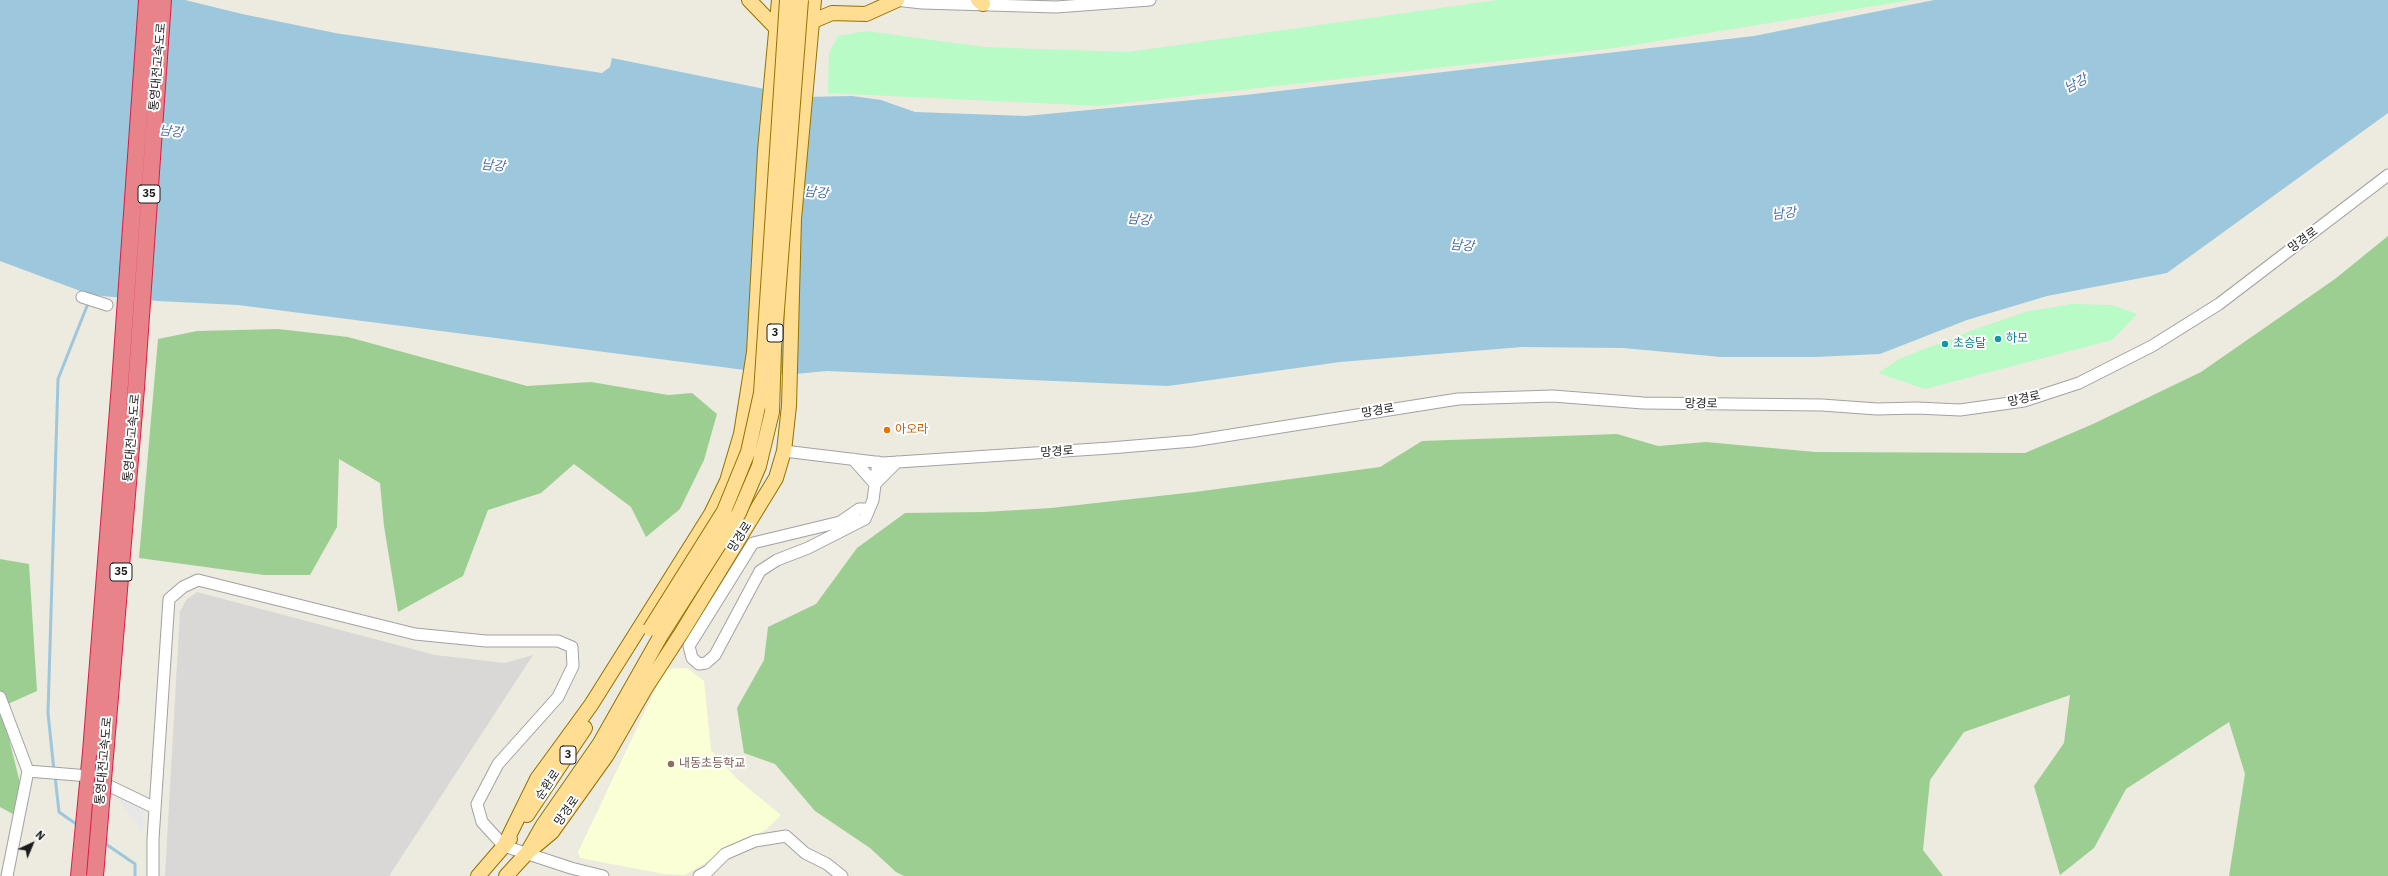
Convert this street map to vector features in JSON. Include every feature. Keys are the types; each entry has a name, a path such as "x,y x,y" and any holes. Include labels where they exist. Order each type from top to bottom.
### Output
{"highway":[{"name":"통영대전고속도로","path":"95,876 98,754 120,384 147,0"},
{"name":"통영대전고속도로","path":"79,876 89,776 98,754 136,388 163,0"}],"main road":[{"path":"749,0 775,27"},
{"path":"504,846 537,779 591,705 711,514 727,481 741,434 754,352 765,151 775,27 779,0"},
{"name":"3","path":"655,633 724,511 748,452 761,392 787,0"},
{"name":"3","path":"655,633 739,513 759,466 772,412 774,348 801,0"},
{"path":"741,434 784,451 789,406 794,219 814,0"},
{"path":"811,22 832,13 866,14 896,0"},
{"name":"망경로","path":"527,854 552,832 607,755 645,689 760,507 776,478 784,451"},
{"name":"순환로","path":"478,876 504,846 546,789 655,633"},
{"name":"순환로","path":"506,876 527,854 543,825 600,743 655,633"}],"street":[{"path":"896,0 922,3 982,1 1056,7 1150,0"},
{"name":"망경로","path":"784,451 878,462 897,462 1193,441 1458,399 1553,396 1643,403 1822,405 1877,410 1917,408 1960,410 2024,401 2079,383 2152,346 2219,304 2388,176"},
{"path":"82,297 107,305"},
{"path":"853,459 875,484"},
{"path":"868,509 859,509 840,522 753,543 689,646 692,658 699,664 706,663 715,655 760,571 777,560 865,519 873,500 878,462"},
{"path":"875,484 897,462"},
{"path":"153,876 155,808 169,600 183,587 198,580 415,634 486,641 558,641 572,647 573,666 558,697 498,764 477,804 482,822 504,846 570,868 604,876"},
{"path":"0,697 28,771 7,876"},
{"path":"28,771 89,776 155,808"},
{"path":"698,876 708,871 725,854 755,841 786,836 805,853 827,864 842,876"}],"shaded area":[{"path":"197,592 435,655 505,663 533,655 389,876 165,876 180,611 187,599"},
{"name":"내동초등학교","path":"687,668 704,681 711,750 735,777 781,815 767,829 725,851 685,875 664,874 580,858 578,852 665,669"},
{"path":"113,785 144,796 143,833 110,788"}],"green space":[{"path":"1497,0 1911,0 1615,48 1098,106 828,93 829,53 838,36 866,31 984,47 1128,52"},
{"path":"2388,236 2388,876 2229,876 2245,774 2229,722 2126,789 2094,848 2060,875 2034,786 2064,743 2070,695 1964,732 1930,780 1923,850 1943,876 904,876 896,872 870,848 815,811 775,764 744,753 737,708 764,660 768,627 816,604 857,548 905,513 984,512 1051,508 1195,492 1380,467 1422,441 1617,434 1658,446 1706,442 1815,452 2025,453 2093,424 2201,372 2335,279"},
{"path":"2071,304 2112,305 2137,314 2112,340 1925,389 1878,373 1899,359 1976,329 2025,312"},
{"path":"278,329 348,337 527,386 591,382 668,395 692,393 717,414 704,460 680,509 646,537 631,507 574,464 541,493 488,510 463,576 398,612 384,526 380,483 339,459 337,527 310,575 264,575 139,558 158,339 197,331"},
{"path":"0,559 29,564 37,691 1,707 22,791 24,820 0,807"}],"water":[{"name":"남강","path":"0,0 185,0 242,14 335,33 602,73 610,67 612,58 804,97 852,96 881,100 915,112 1026,116 1245,95 1754,36 1934,0 2388,0 2388,113 2167,273 2047,296 1967,320 1880,354 1815,357 1721,357 1623,348 1522,347 1340,362 1168,386 827,371 784,375 238,305 158,301 91,295 0,261"}],"waterway":[{"path":"54,771 48,713 58,379 89,301"},
{"path":"55,776 59,812 79,826"},
{"path":"103,842 135,864 135,876"}],"place":[{"name":"하모","path":"1998,339"},
{"name":"초승달","path":"1945,344"},
{"name":"아오라","path":"887,430"},
{"name":"내동초등학교","path":"671,764"}]}
